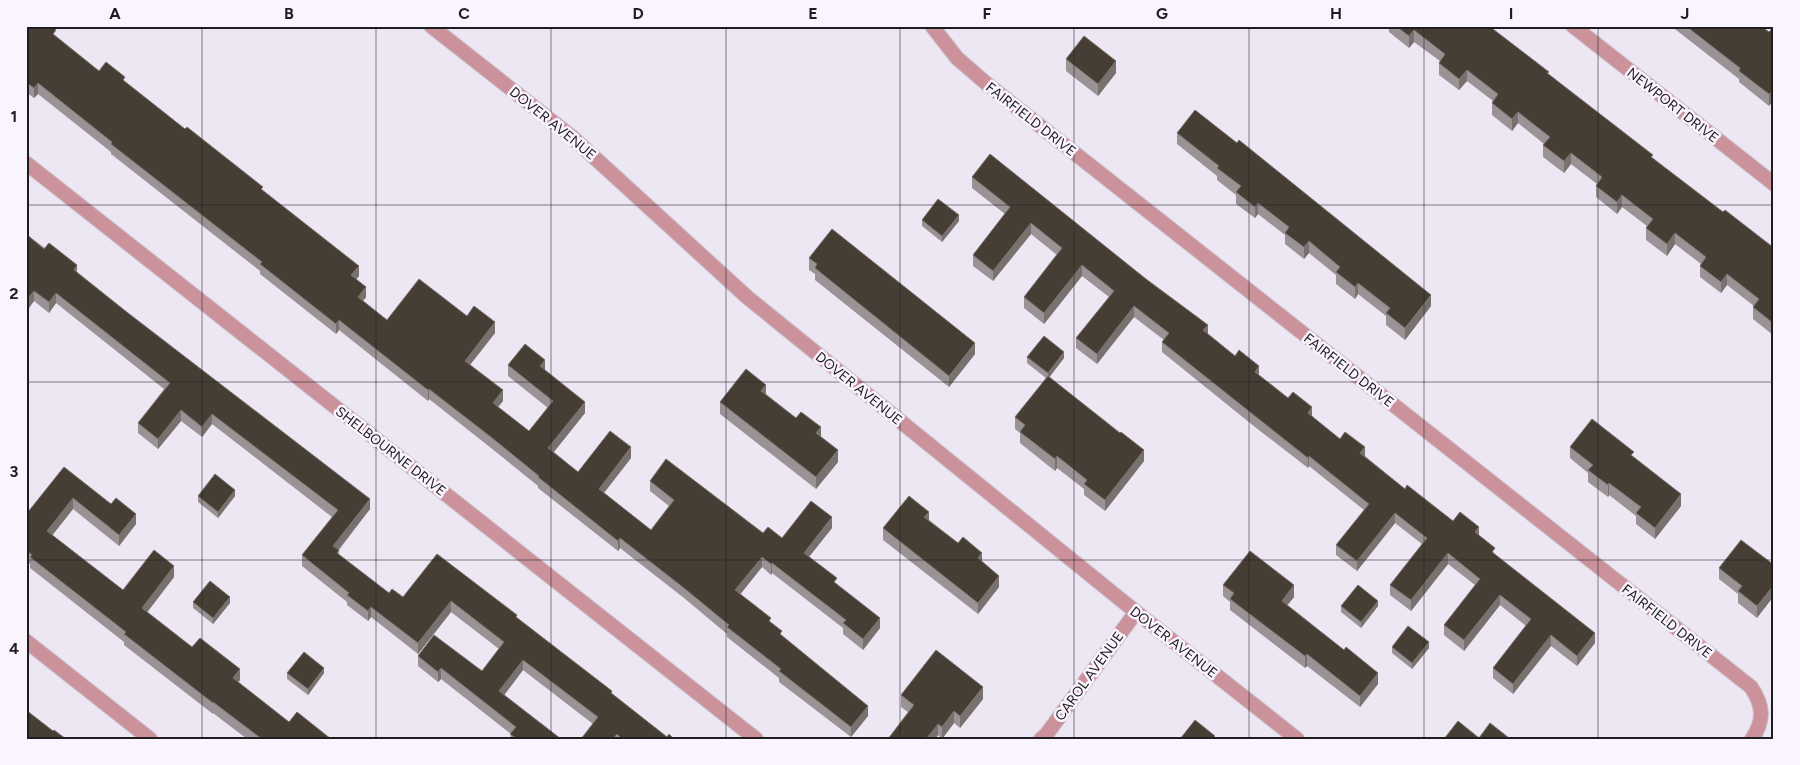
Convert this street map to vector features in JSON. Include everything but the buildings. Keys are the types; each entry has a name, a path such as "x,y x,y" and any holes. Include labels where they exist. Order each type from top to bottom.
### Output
{"street":[{"name":"DOVER AVENUE","path":"431,26 572,137 747,297 1136,612 1297,739"},
{"name":"FAIRFIELD DRIVE","path":"932,26 957,58 988,84 1751,687 1758,698 1762,714 1752,739"},
{"name":"NEWPORT DRIVE","path":"1573,26 1774,184"},
{"name":"SHELBOURNE DRIVE","path":"26,163 756,739"},
{"name":"CAROL AVENUE","path":"1041,739 1046,735 1136,612"},
{"path":"26,641 150,739"}]}
